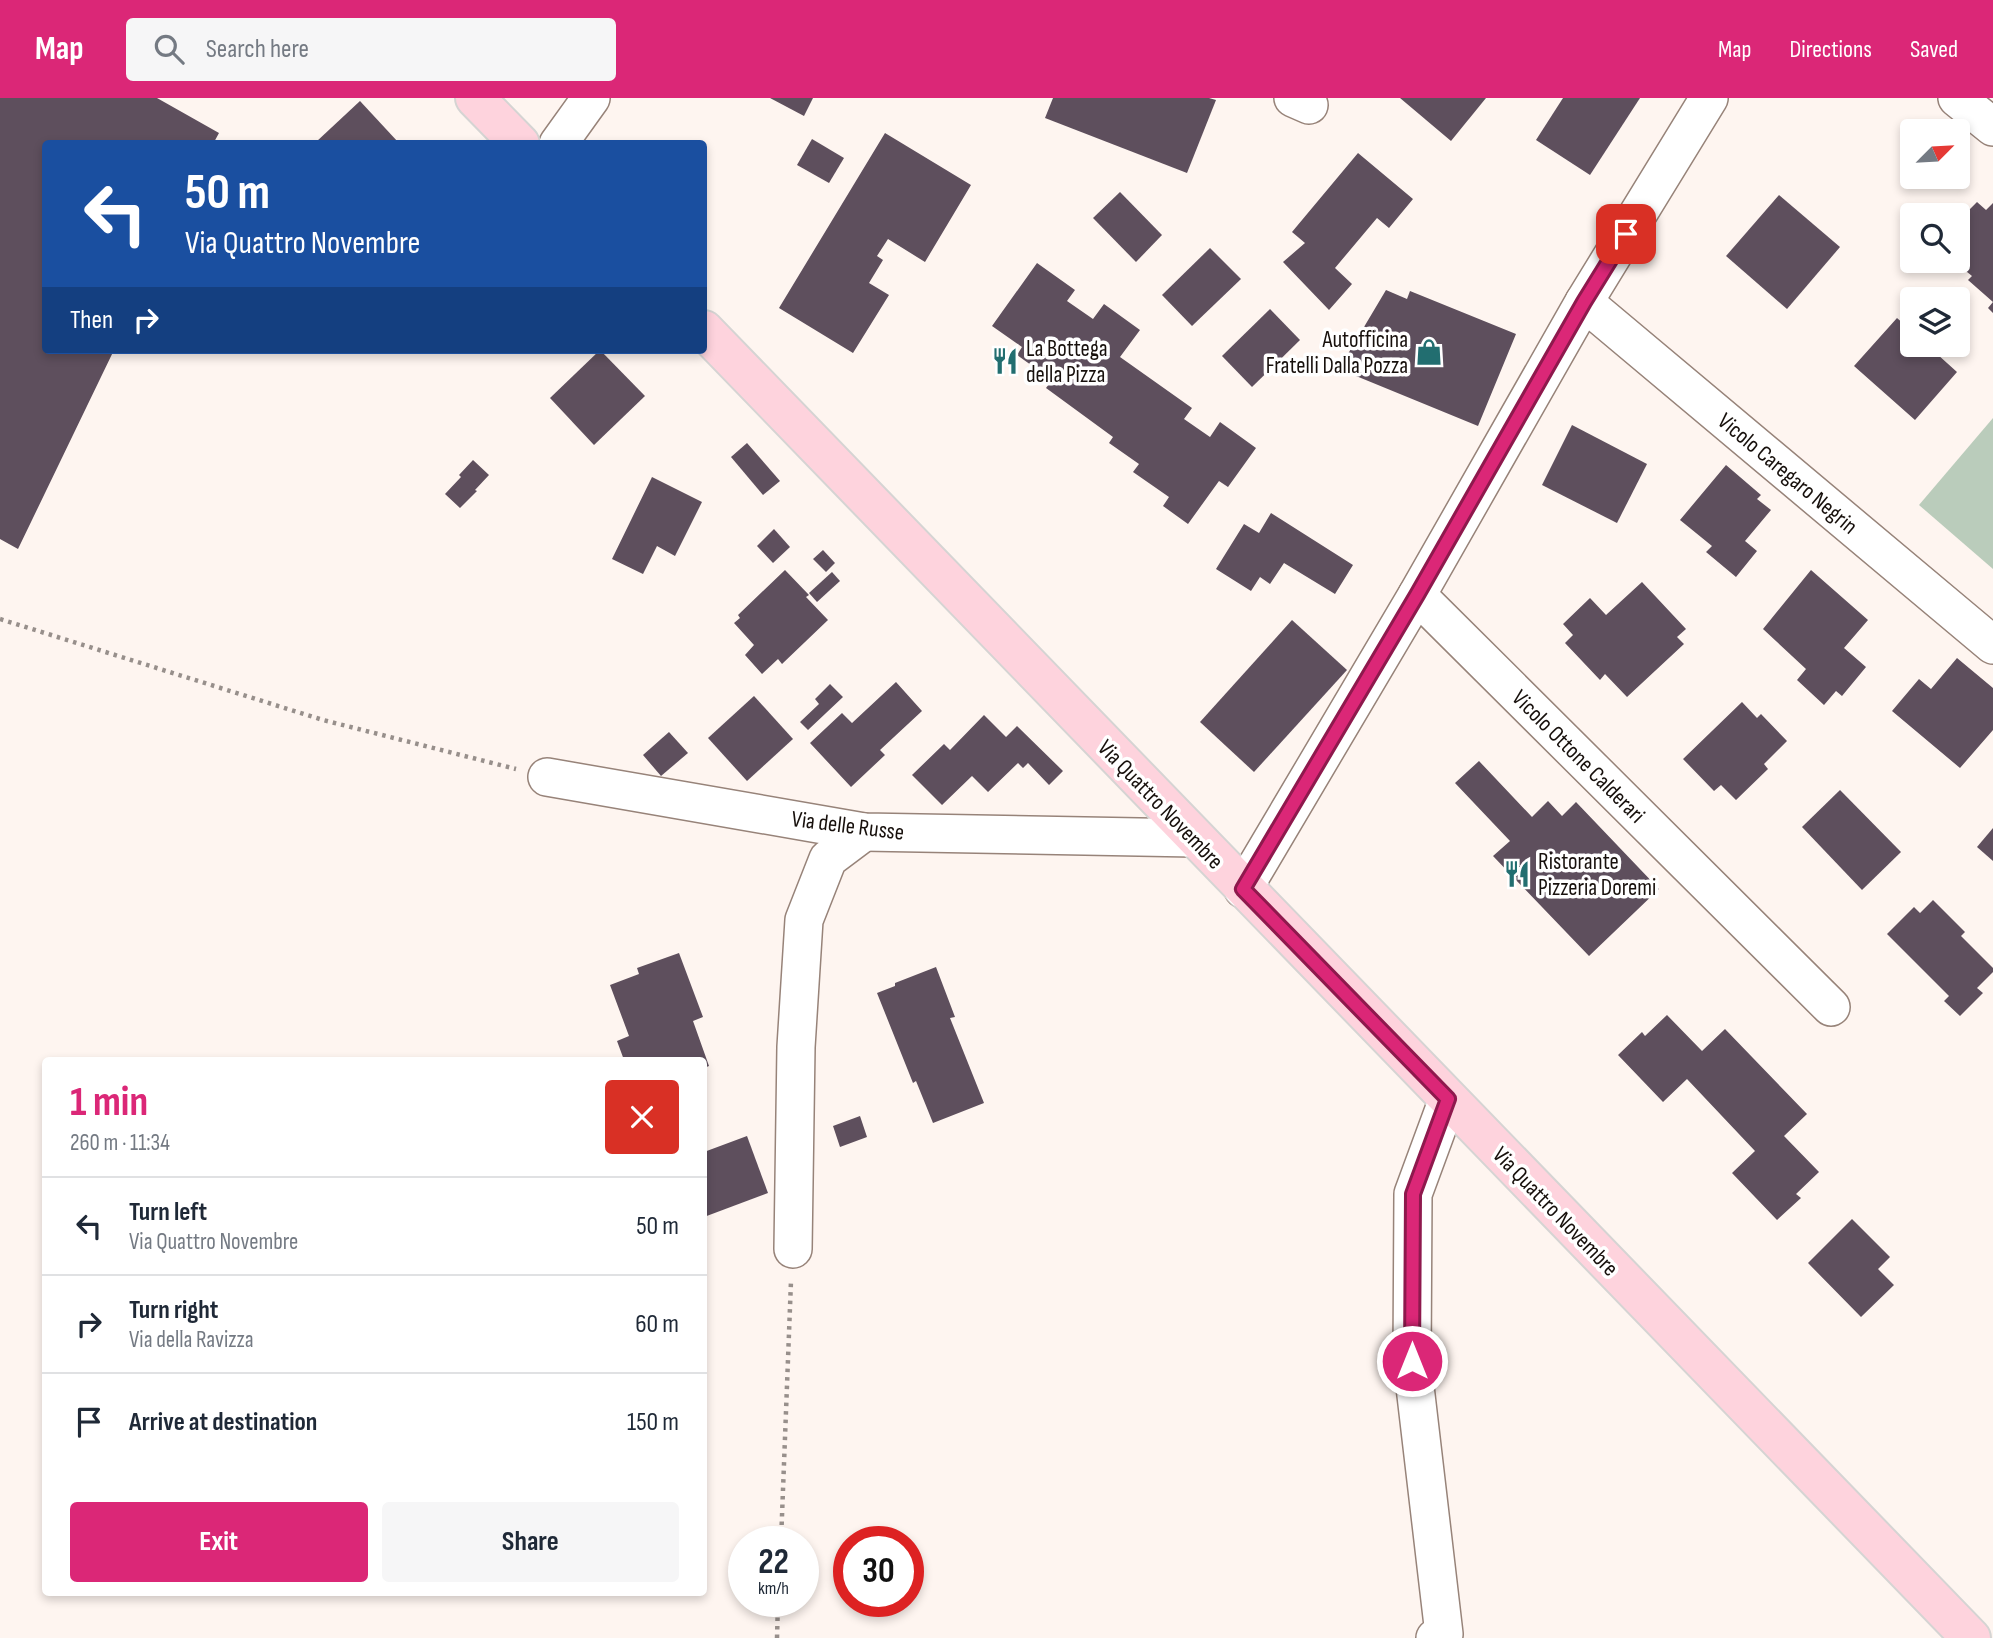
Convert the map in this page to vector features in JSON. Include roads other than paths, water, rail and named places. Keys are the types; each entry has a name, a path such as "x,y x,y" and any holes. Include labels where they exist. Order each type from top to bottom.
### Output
{"main road":[{"path":"475,98 516,140"},
{"name":"Via Quattro Novembre","path":"707,333 1971,1638"}],"street":[{"path":"561,140 591,98"},
{"path":"1243,889 1417,595 1584,302 1709,98"},
{"path":"1957,98 1993,127"},
{"name":"Vicolo Caregaro Negrin","path":"1584,302 1993,645"},
{"name":"Vicolo Ottone Calderari","path":"1417,595 1831,1007"},
{"name":"Via delle Russe","path":"547,777 864,832 1194,838"},
{"path":"793,1249 796,1046 804,920 828,859 864,832"},
{"path":"1441,1637 1412,1361 1413,1194 1448,1099"}],"place":[{"name":"Autofficina Fratelli Dalla Pozza","path":"1429,352"},
{"name":"La Bottega della Pizza","path":"1005,361"},
{"name":"Ristorante Pizzeria Doremi","path":"1517,874"}]}
